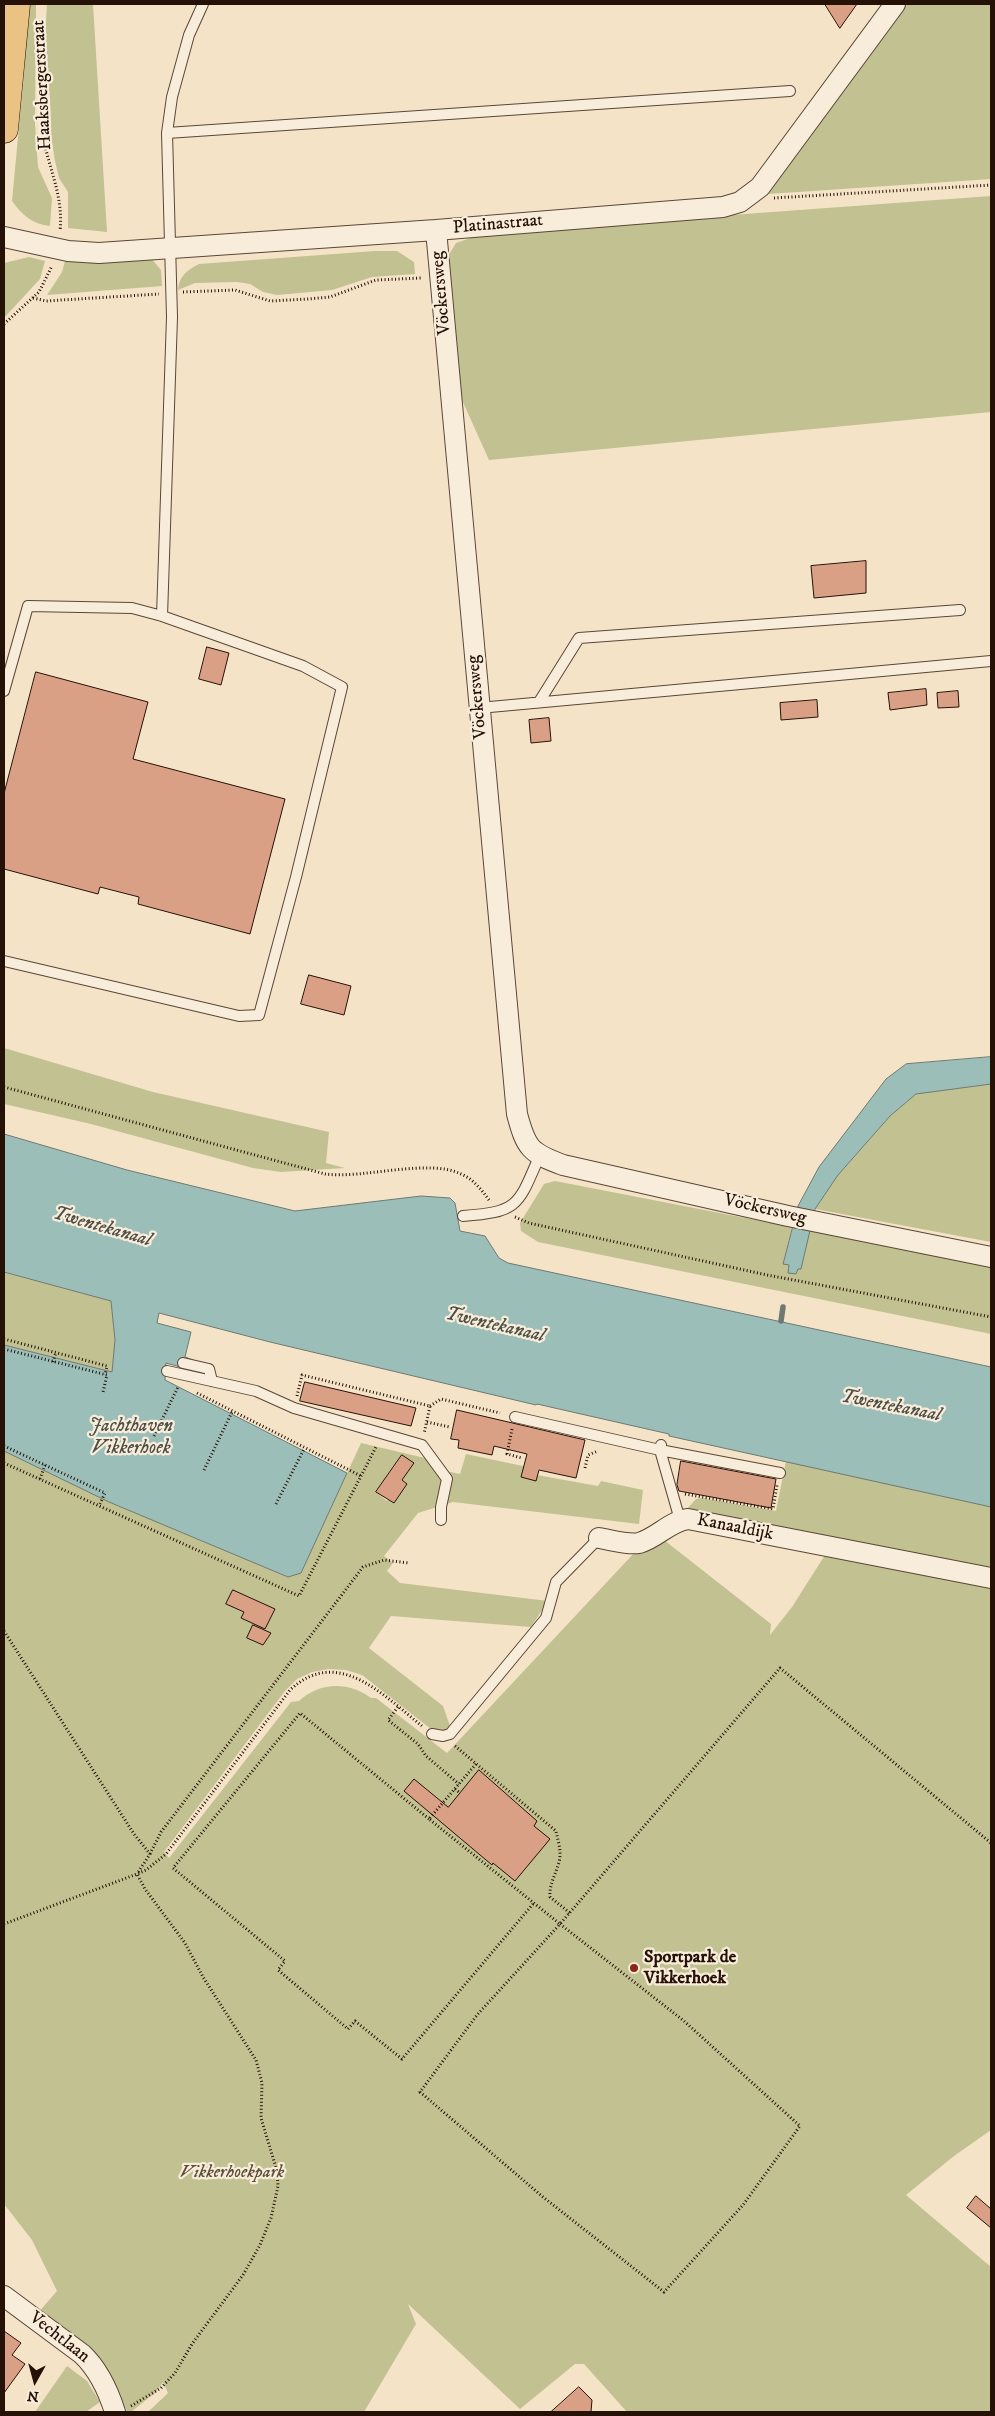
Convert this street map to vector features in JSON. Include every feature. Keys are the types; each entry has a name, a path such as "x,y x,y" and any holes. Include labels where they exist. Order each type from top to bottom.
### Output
{"main road":[{"name":"Haaksbergerstraat","path":"4,129 28,8"}],"street":[{"name":"Platinastraat","path":"4,237 57,248 99,253 436,230 723,207 740,202 760,187 895,4"},
{"name":"Vöckersweg","path":"436,230 517,1114 522,1134 539,1157 563,1165 788,1216 991,1257"},
{"name":"Kanaaldijk","path":"599,1538 638,1543 659,1534 680,1520 688,1519 991,1578"},
{"name":"Vechtlaan","path":"5,2299 82,2354 93,2364 102,2378 115,2412"}],"lane":[{"path":"162,616 172,317 167,133 172,97 188,35 203,4"},
{"path":"167,133 790,91"},
{"path":"4,691 28,606 132,608 162,616 303,666 342,686 296,877 259,1016 239,1016 4,961"},
{"path":"539,702 579,638 960,610"},
{"path":"479,708 991,661"},
{"path":"463,1216 505,1211 518,1200 539,1157"},
{"path":"183,1363 209,1370 212,1380"},
{"path":"167,1371 256,1391 294,1408 422,1445 447,1480 441,1507 441,1520"},
{"path":"515,1416 603,1437 661,1447 780,1473"},
{"path":"661,1447 680,1520"},
{"name":"Kanaaldijk","path":"450,1734 546,1618 556,1582 599,1538"},
{"path":"432,1734 444,1736 450,1734"}],"path":[{"name":"Haaksbergerstraat","path":"4,324 33,298 44,284 57,248 62,213 42,130 28,8"},
{"path":"751,195 764,199 991,185"},
{"path":"33,298 46,300 235,290 270,300 308,299 330,297 376,280 440,277"},
{"path":"4,1087 326,1174 351,1175 427,1168 448,1170 460,1173 471,1180 490,1201 529,1223 767,1275 991,1318"},
{"path":"4,1338 107,1366 103,1392"},
{"path":"4,1349 105,1375"},
{"path":"53,1362 56,1352"},
{"path":"167,1371 180,1384 304,1449 361,1476"},
{"path":"294,1408 302,1375 430,1406 441,1399 500,1413"},
{"path":"154,1436 180,1384"},
{"path":"422,1445 430,1406"},
{"path":"204,1470 232,1412"},
{"path":"515,1416 507,1454 522,1458"},
{"path":"427,1422 450,1427"},
{"path":"4,1463 299,1596 383,1433"},
{"path":"585,1468 588,1455 601,1449 603,1437"},
{"path":"4,1446 105,1492 99,1506"},
{"path":"276,1504 304,1449"},
{"path":"40,1479 45,1465"},
{"path":"672,1492 773,1509 780,1473"},
{"path":"137,1874 161,1832 363,1567 384,1560 409,1563"},
{"path":"4,1630 134,1834 150,1854"},
{"path":"533,1904 402,2059 355,2021 348,2029 278,1970 285,1961 173,1868 300,1713 533,1904 560,1924 684,2021 800,2126 743,2205 664,2292 543,2197 420,2092 477,2015 560,1924 780,1668 991,1843"},
{"path":"4,1924 137,1874 146,1870 166,1854 296,1684 314,1675 332,1672 343,1673 362,1680 432,1734"},
{"path":"398,1707 388,1720 418,1744 426,1756 459,1784"},
{"path":"450,1734 456,1748 556,1831 560,1844 560,1860 550,1890 550,1897 570,1912"},
{"path":"429,1819 476,1764"},
{"path":"455,1789 460,1793"},
{"path":"115,2412 149,2396 161,2388 175,2373 192,2344 243,2275 260,2245 272,2218 278,2186 277,2171 261,2118 262,2082 256,2060 203,1977 185,1943 145,1889 137,1874"}],"green space":[{"path":"28,4 36,4 35,124 38,167 52,198 50,226 28,218 12,201 24,74"},
{"path":"47,4 93,4 107,232 68,228 68,192 59,178 51,136 50,97 44,55"},
{"path":"906,4 991,4 991,179 768,194"},
{"path":"991,196 991,412 489,460 462,400 447,258 456,243 485,233"},
{"path":"397,251 414,262 415,274 372,277 332,290 277,295 263,292 250,284 237,282 195,283 178,290 184,274 199,264"},
{"path":"29,257 45,261 40,279 4,318 4,263"},
{"path":"151,258 161,270 162,286 47,295 62,272 65,261"},
{"path":"4,1048 153,1092 329,1132 326,1163 345,1168 281,1172 253,1168 91,1124 4,1104"},
{"path":"991,1084 991,1242 815,1209 838,1175 890,1116 916,1094"},
{"path":"555,1181 792,1227 783,1263 789,1265 789,1273 796,1274 798,1269 801,1268 809,1230 991,1266 991,1334 538,1242 521,1231 520,1223 544,1184"},
{"path":"4,1272 111,1301 115,1340 112,1372 4,1345"},
{"name":"Vikkerhoekpark","path":"361,1443 442,1462 446,1471 460,1474 466,1454 532,1468 531,1474 598,1486 601,1481 643,1490 639,1524 453,1502 418,1513 384,1556 393,1563 387,1571 400,1583 548,1601 531,1627 391,1616 369,1648 443,1706 450,1726 447,1730 431,1729 362,1675 346,1670 328,1669 312,1672 297,1679 285,1691 164,1852 169,1858 291,1702 299,1701 316,1690 325,1687 344,1686 362,1692 371,1698 376,1698 447,1753 636,1551 664,1540 771,1624 770,1635 792,1607 825,1555 991,1587 991,2130 954,2156 906,2195 991,2267 991,2412 627,2412 584,2364 575,2364 520,2409 408,2304 416,2324 364,2412 148,2412 168,2393 163,2382 156,2392 131,2412 127,2412 118,2391 37,2314 57,2291 32,2240 4,2204 4,1451 109,1502 288,1577 301,1573","holes":["402,1455 413,1464 402,1480 407,1484 396,1500 391,1496 387,1501 376,1492"]},
{"path":"786,1461 991,1507 991,1570 685,1511 696,1499 702,1498 776,1511"},
{"path":"67,2366 87,2381 100,2402 86,2412 35,2412"}],"water":[{"path":"991,1057 991,1084 916,1094 890,1116 838,1175 815,1209 801,1269 798,1269 796,1274 788,1273 789,1265 783,1264 798,1206 819,1167 886,1079 906,1064"},
{"path":"4,1134 127,1170 295,1211 421,1196 450,1198 455,1203 460,1231 485,1236 499,1258 508,1263 991,1367 991,1507 536,1405 270,1342 159,1313 157,1323 191,1332 185,1357 193,1360 191,1370 166,1363 165,1380 347,1473 301,1573 288,1577 109,1502 4,1451 4,1345 112,1372 115,1340 111,1301 4,1272"}],"building":[{"path":"825,4 857,4 840,28"},
{"path":"866,561 866,593 814,598 811,566"},
{"path":"207,647 229,653 221,685 199,679"},
{"path":"36,672 148,702 133,759 285,799 250,934 138,904 139,897 100,887 98,894 4,869 4,794"},
{"path":"926,689 927,705 890,710 888,693"},
{"path":"958,691 959,707 938,708 937,693"},
{"path":"817,700 818,717 781,720 780,703"},
{"path":"549,718 551,741 531,743 529,720"},
{"path":"309,975 351,986 344,1015 301,1004"},
{"path":"305,1382 416,1408 411,1426 300,1401"},
{"path":"457,1410 585,1440 576,1478 539,1470 536,1481 521,1477 527,1454 494,1446 492,1455 458,1448 459,1440 451,1439"},
{"path":"402,1455 414,1463 402,1480 407,1484 394,1503 376,1492"},
{"path":"681,1461 776,1479 771,1508 679,1491 677,1485"},
{"path":"233,1590 275,1609 265,1629 241,1618 244,1612 226,1604"},
{"path":"253,1625 271,1633 263,1645 247,1638"},
{"path":"479,1770 537,1821 534,1826 550,1839 515,1881 493,1863 492,1865 404,1791 414,1779 448,1807"},
{"path":"976,2196 991,2209 991,2228 967,2208"},
{"path":"4,2331 21,2343 12,2355 25,2364 4,2393"},
{"path":"579,2387 592,2400 591,2412 551,2412"}],"waterway":[{"path":"781,1321 783,1307"}],"place":[{"name":"Sportpark de Vikkerhoek","path":"634,1968"}],"water label":[{"name":"Twentekanaal","path":"102,1228"},
{"name":"Twentekanaal","path":"495,1326"},
{"name":"Twentekanaal","path":"891,1407"},
{"name":"Jachthaven Vikkerhoek","path":"131,1438"}]}
